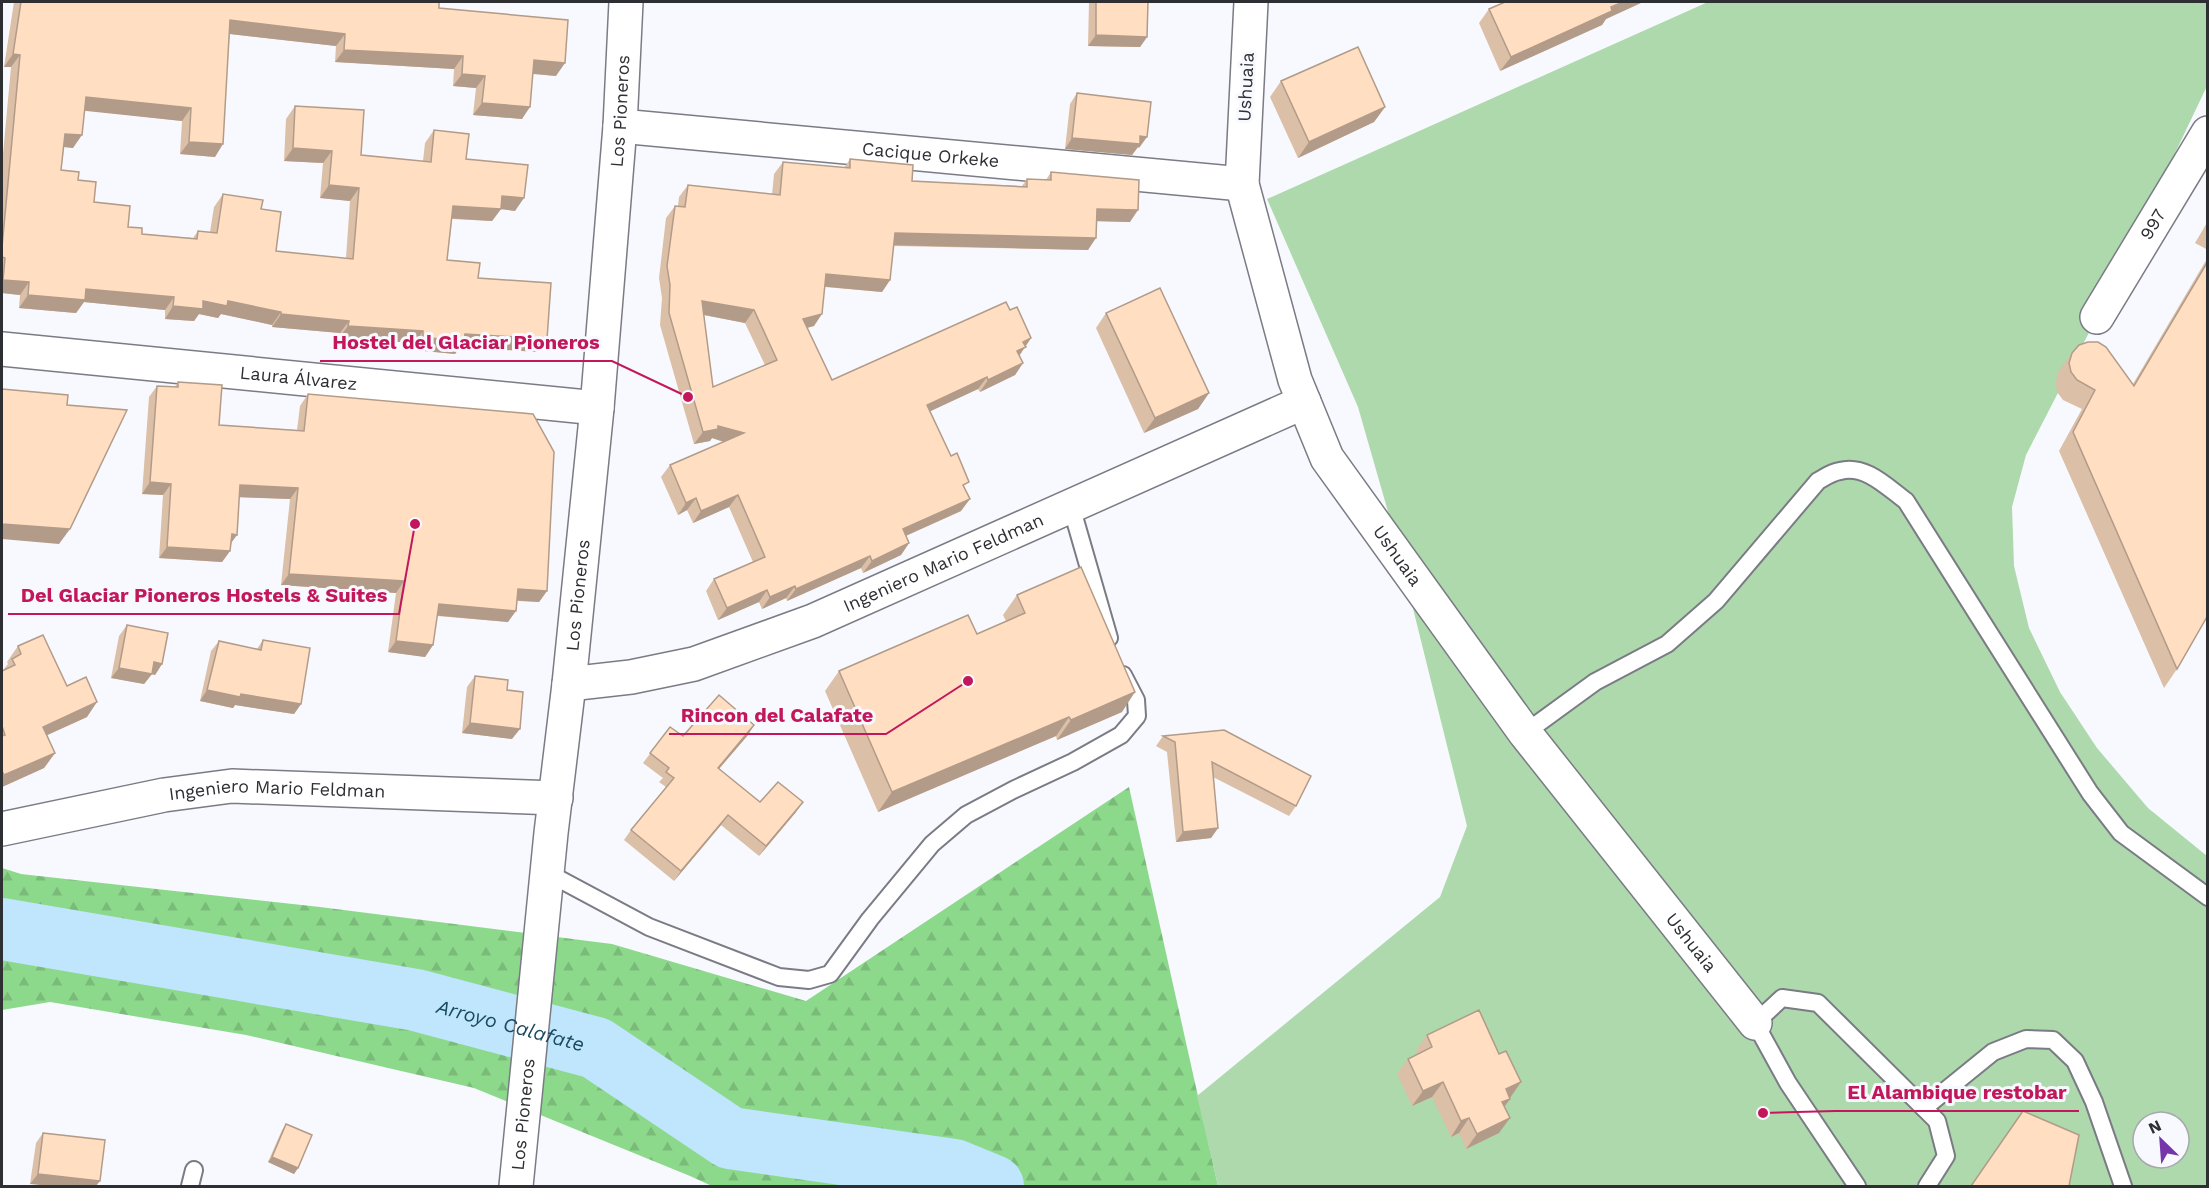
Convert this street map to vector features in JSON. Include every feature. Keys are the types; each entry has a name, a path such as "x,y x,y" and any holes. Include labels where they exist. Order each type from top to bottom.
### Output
{"street":[{"name":"Los Pioneros","path":"516,1186 597,408 620,126 626,2"},
{"name":"Ushuaia","path":"1251,2 1242,184 1295,380 1327,458 1525,733 1755,1023"},
{"name":"Cacique Orkeke","path":"620,126 1242,184"},
{"name":"997","path":"2097,317 2208,133"},
{"name":"Laura Álvarez","path":"2,349 597,408"},
{"name":"Ingeniero Mario Feldman","path":"569,684 631,677 694,664 813,621 1304,402"},
{"name":"Ingeniero Mario Feldman","path":"2,830 164,795 232,786 556,798"}],"lane":[{"path":"1525,733 1595,682 1666,644 1716,601 1818,480 1839,471 1855,470 1873,477 1906,501 2090,793 2121,833 2208,897"},
{"path":"548,873 649,927 779,976 809,980 830,974 870,919 932,844 966,816 1013,790 1073,762 1120,735 1137,716 1136,700 1113,654 1071,506"},
{"path":"1857,1186 1788,1083 1755,1023 1782,998 1818,1003 1937,1121 1946,1156 1927,1186"},
{"path":"1924,1108 1993,1052 2026,1039 2053,1040 2075,1061 2094,1102 2123,1186"}],"green space":[{"path":"1708,2 2207,2 2207,86 2097,317 2026,455 2012,507 2014,566 2029,628 2060,692 2097,748 2148,808 2207,856 2207,1186 1218,1186 1197,1096 1440,897 1467,826 1395,536 1358,407 1267,199"},
{"path":"1129,787 1218,1186 889,1186 875,1182 857,1186 712,1186 474,1088 246,1035 50,1002 2,1010 2,868 21,874 320,907 612,944 806,1001"}],"building":[{"path":"21,2 439,2 439,8 568,20 565,63 534,60 530,107 482,103 485,76 462,74 463,56 344,50 345,34 230,20 223,144 189,142 191,108 86,97 82,135 65,134 61,170 79,172 78,180 96,182 94,202 130,206 128,227 142,228 142,234 197,239 198,231 217,233 223,194 263,200 261,209 281,212 276,251 353,259 359,188 329,185 332,151 293,148 295,106 364,110 361,155 431,162 434,130 469,134 466,159 528,165 524,198 502,196 501,209 453,206 447,260 480,263 478,278 551,283 547,339 465,334 464,342 423,337 423,331 348,326 349,321 281,314 281,312 228,301 227,306 203,301 203,309 173,306 174,297 86,289 85,300 28,295 29,282 3,280 5,258 2,257 2,247 20,55 13,54"},
{"path":"1096,2 1148,2 1147,37 1096,35"},
{"path":"1505,2 1623,2 1611,7 1612,11 1511,57 1489,9"},
{"path":"1358,47 1385,107 1309,142 1281,81"},
{"path":"1077,93 1151,102 1147,137 1140,136 1140,144 1072,138"},
{"path":"850,159 913,165 912,181 1027,187 1027,179 1051,180 1051,172 1139,180 1138,210 1097,209 1096,238 895,233 890,280 826,274 822,314 803,319 832,380 1006,302 1010,310 1017,307 1031,338 1023,342 1026,347 1017,351 1023,363 927,405 951,456 957,453 969,482 963,485 970,499 903,529 909,543 872,561 870,556 796,589 795,586 770,597 767,590 727,608 714,579 765,557 738,495 701,511 696,498 686,503 670,465 744,433 718,426 718,429 703,432 669,313 670,285 667,266 675,206 685,207 688,185 780,195 783,162 850,168","holes":["702,301 754,310 777,360 713,387"]},
{"path":"2208,261 2208,615 2177,669 2073,432 2095,390 2077,380 2071,372 2069,363 2072,353 2079,345 2098,342 2106,347 2134,386"},
{"path":"1160,288 1209,393 1155,418 1106,313"},
{"path":"178,382 222,385 219,425 304,431 308,394 533,414 554,452 547,591 518,589 516,611 439,604 433,645 396,641 404,581 289,574 298,488 240,485 237,535 232,534 230,551 167,547 171,484 150,482 157,386 178,387"},
{"path":"2,389 68,395 67,405 127,410 70,529 2,524"},
{"path":"1081,567 1135,692 1071,720 1069,717 892,792 839,671 968,615 977,634 1025,613 1017,595"},
{"path":"127,625 168,633 162,664 154,662 152,674 119,668"},
{"path":"43,635 67,686 86,677 97,702 43,727 55,753 4,775 2,771 2,736 5,735 2,726 2,671 15,665 12,659 21,654 18,646"},
{"path":"263,640 310,648 301,704 241,694 240,697 207,690 219,641 261,650"},
{"path":"475,676 508,680 507,690 523,692 520,729 470,723"},
{"path":"719,695 754,725 718,768 760,802 778,782 803,802 766,846 728,815 681,871 631,830 674,778 666,772 669,768 650,753 670,727 683,736"},
{"path":"1224,730 1311,776 1296,806 1212,762 1218,828 1183,832 1175,742 1163,736"},
{"path":"1479,1010 1499,1054 1506,1051 1521,1082 1506,1089 1510,1099 1502,1102 1510,1118 1477,1134 1469,1118 1461,1121 1443,1082 1423,1091 1408,1059 1432,1047 1427,1035"},
{"path":"2023,1111 2079,1135 2069,1186 1971,1186"},
{"path":"286,1124 312,1135 298,1168 272,1157"},
{"path":"43,1133 105,1140 100,1181 38,1174"}],"waterway":[{"name":"Arroyo Calafate","path":"2,929 416,1000 596,1048 730,1138 954,1170 993,1186"}],"place":[{"name":"Hostel del Glaciar Pioneros","path":"688,397"},
{"name":"Del Glaciar Pioneros Hostels & Suites","path":"415,524"},
{"name":"Rincon del Calafate","path":"968,681"},
{"name":"El Alambique restobar","path":"1763,1113"}]}
